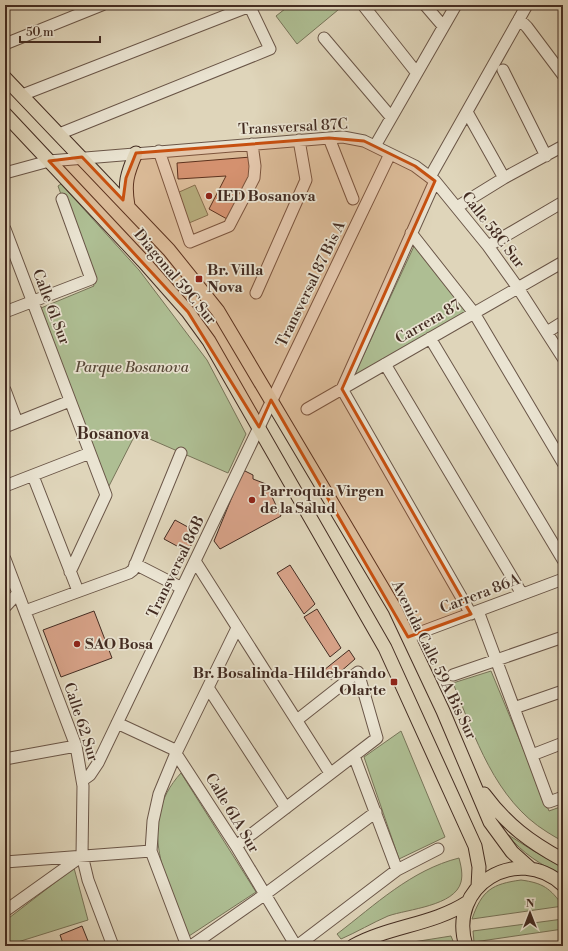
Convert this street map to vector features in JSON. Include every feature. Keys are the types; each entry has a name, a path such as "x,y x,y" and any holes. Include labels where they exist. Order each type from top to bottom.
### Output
{"main road":[{"name":"Diagonal 59C Sur","path":"5,78 128,206 204,292 237,342 271,400"},
{"name":"Diagonal 59C Sur","path":"5,114 188,312 209,341 259,427"},
{"path":"128,206 126,178 136,153"},
{"name":"Avenida Calle 59A Bis Sur","path":"271,400 382,587 408,637 494,828 512,852 531,869"},
{"path":"259,427 393,665 475,846 479,867 478,887"},
{"path":"471,777 508,823 534,843 563,860"},
{"path":"466,946 462,928 464,915 468,902 478,887 485,880 502,871 516,868 531,869 551,876 563,885"},
{"path":"353,946 374,937 446,914 468,902"}],"street":[{"path":"5,44 102,5"},
{"path":"363,5 416,72"},
{"path":"425,5 443,26"},
{"path":"375,146 416,72 456,5"},
{"path":"22,95 251,6 270,49 59,134"},
{"path":"525,6 432,179 412,233 342,389 475,612 496,660 549,802 563,797"},
{"path":"519,19 528,27 563,75"},
{"path":"324,38 391,117"},
{"path":"503,70 546,156"},
{"path":"467,112 504,178"},
{"path":"328,138 354,198"},
{"name":"Transversal 87C","path":"5,173 49,161 82,157 299,140 353,138 375,146"},
{"path":"256,293 306,180 299,140"},
{"path":"159,151 190,242 229,226 254,178 255,166 252,144"},
{"name":"Calle 58C Sur","path":"375,146 415,166 432,179 457,207 488,246 518,288 563,358"},
{"path":"457,207 504,178 563,146"},
{"name":"Transversal 87 Bis A","path":"259,427 390,154"},
{"path":"5,312 91,279 62,199"},
{"path":"488,246 563,202"},
{"name":"Calle 61 Sur","path":"5,229 106,496 70,572"},
{"path":"412,233 474,313 563,463"},
{"name":"Carrera 87","path":"308,409 563,262"},
{"path":"547,332 563,322"},
{"path":"430,338 563,560"},
{"path":"385,364 522,594"},
{"path":"5,390 17,422"},
{"path":"5,426 70,401"},
{"name":"Transversal 86B","path":"83,780 90,775 98,763 259,427"},
{"path":"5,486 90,453"},
{"path":"25,611 129,573 133,570 181,453"},
{"path":"33,476 78,592"},
{"name":"Calle 62 Sur","path":"5,559 9,583 18,593 76,746 83,780 82,855 88,880 113,946"},
{"path":"195,561 330,773"},
{"path":"135,564 182,588"},
{"name":"Carrera 86A","path":"408,637 563,579"},
{"path":"5,607 18,593"},
{"path":"187,946 151,851 153,821 159,794 176,754 209,689 237,628"},
{"path":"453,674 563,638"},
{"path":"236,846 377,738 358,672 297,720"},
{"path":"209,689 286,808"},
{"path":"514,708 563,691"},
{"name":"Calle 61A Sur","path":"117,723 168,745 176,754 236,846 264,895 296,946"},
{"path":"532,755 563,743"},
{"path":"5,759 76,746"},
{"path":"354,756 397,870"},
{"path":"191,946 264,895 376,812"},
{"path":"296,946 397,870 438,849"},
{"path":"5,862 151,851"},
{"path":"5,911 82,855"}],"highlighted area":[{"path":"329,138 364,141 415,166 435,181 342,389 471,614 408,637 271,400 259,427 188,312 49,161 82,157 123,200 126,178 136,153"}],"green space":[{"path":"290,5 344,5 297,44 276,16"},
{"name":"Parque Bosanova","path":"61,184 139,270 207,360 246,434 228,473 136,433 108,488 41,308 94,286 58,186"},
{"path":"195,185 208,215 189,223 177,193"},
{"path":"415,244 470,311 353,378"},
{"path":"491,671 549,811 563,806 563,841 529,819 513,803 489,766 470,725 453,683"},
{"path":"401,731 445,837 399,859 364,757"},
{"path":"181,773 256,892 189,936 165,874 160,853 158,833 160,812 167,792"},
{"path":"507,834 563,867 563,876 532,858"},
{"path":"459,858 462,879 457,890 450,896 430,905 388,916 341,939 337,934 380,900 409,880 425,871"},
{"path":"74,868 88,920 5,946 5,921"},
{"path":"521,880 545,887 563,906 472,919 480,901 489,890 495,886"},
{"path":"563,919 563,929 474,942 473,931"},
{"path":"451,936 453,941 452,946 388,946"}],"building":[{"path":"251,157 251,174 227,219 209,209 226,176 178,179 177,163"},
{"name":"Parroquia Virgen de la Salud","path":"243,470 253,475 253,479 266,484 281,516 220,549 214,541"},
{"path":"175,520 197,532 188,552 164,539"},
{"path":"290,565 315,604 304,614 277,573"},
{"path":"317,609 341,648 330,657 304,617"},
{"name":"SAO Bosa","path":"94,611 112,658 61,677 43,630"},
{"path":"349,650 355,659 331,680 324,670"},
{"path":"82,926 90,946 64,946 60,935"}],"place":[{"name":"IED Bosanova","path":"209,196"},
{"name":"Br. Villa Nova","path":"199,279"},
{"name":"Parroquia Virgen de la Salud","path":"252,500"},
{"name":"SAO Bosa","path":"77,644"},
{"name":"Br. Bosalinda-Hildebrando Olarte","path":"394,682"}],"district":[{"name":"Bosanova","path":"113,434"}]}
